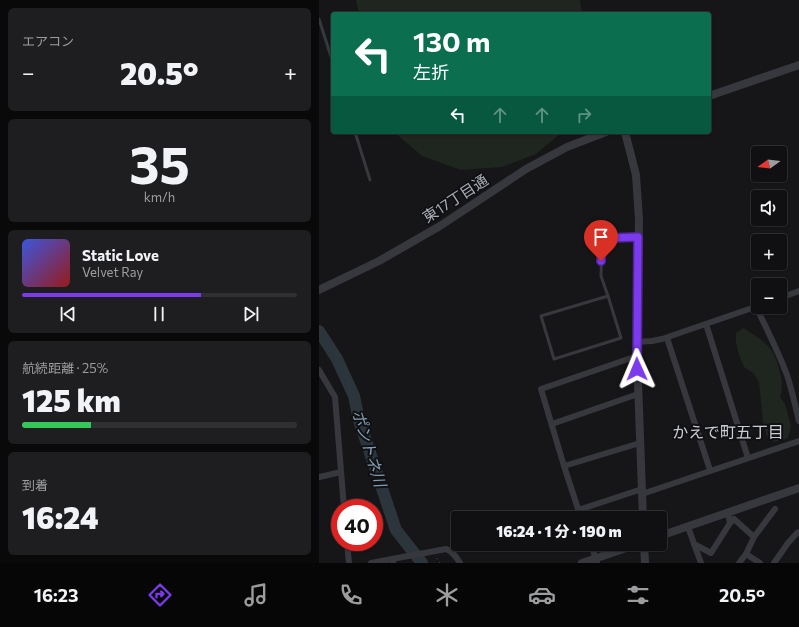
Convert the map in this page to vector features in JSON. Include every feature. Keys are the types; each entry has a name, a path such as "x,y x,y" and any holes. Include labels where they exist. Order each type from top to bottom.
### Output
{"street":[{"path":"711,95 799,65"},
{"name":"東17丁目通","path":"319,290 379,261 440,226 526,169 567,147 601,134"},
{"path":"626,134 636,175 638,207 637,356 643,511"},
{"path":"787,296 799,292"},
{"path":"637,342 667,338 751,308"},
{"path":"761,314 787,376 792,390 799,421"},
{"path":"706,324 748,458"},
{"path":"667,338 710,470"},
{"path":"637,356 541,389 578,510 799,441"},
{"path":"319,370 335,397 343,499"},
{"path":"551,424 638,394"},
{"path":"564,466 640,443"},
{"path":"319,476 341,472"},
{"path":"667,534 799,488"},
{"path":"739,563 746,554 754,537 775,509"},
{"path":"728,513 730,523"},
{"path":"694,544 711,553 734,519 754,537"},
{"path":"688,527 701,563"},
{"path":"774,563 788,543 799,532"},
{"path":"371,563 392,561 427,552 450,550 460,563"},
{"path":"348,551 349,563"},
{"path":"593,551 596,561"},
{"path":"582,563 596,561 621,551"},
{"path":"644,551 645,563"},
{"path":"746,554 760,563"}],"lane":[{"path":"319,19 331,57"},
{"path":"356,134 370,180"},
{"path":"608,296 541,316 554,359 621,338 608,296 601,276 602,246 611,238 638,237"}],"shaded area":[{"path":"356,0 580,0 582,12 359,12"},
{"path":"396,134 560,134 536,154 502,167 461,170 422,156"},
{"path":"743,328 770,348 777,362 782,383 780,397 785,404 791,426 788,438 783,440 774,442 767,436 763,423 759,382 753,373 744,367 736,342 736,333"}],"waterway":[{"name":"ポントネ川","path":"319,331 337,359 354,396 359,420 396,530 422,563"}],"district":[{"name":"かえで町五丁目","path":"728,431"}],"route":[{"path":"601,261 602,246 611,238 638,237 637,369"}]}
